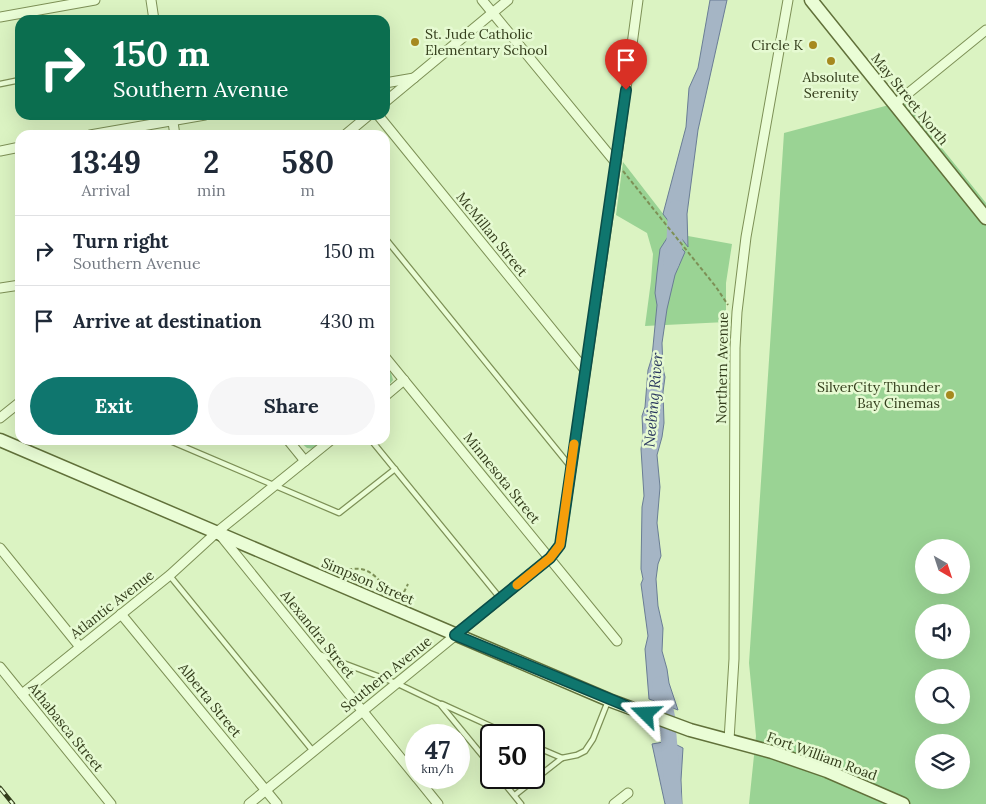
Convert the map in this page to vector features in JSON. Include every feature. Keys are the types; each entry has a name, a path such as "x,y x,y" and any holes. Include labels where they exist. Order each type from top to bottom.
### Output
{"main road":[{"name":"May Street North","path":"811,0 986,218"},
{"name":"Simpson Street","path":"0,440 609,700 690,730 729,740"},
{"name":"Fort William Road","path":"729,740 772,752 827,771 903,804"}],"street":[{"path":"0,17 96,0"},
{"path":"151,0 153,15"},
{"path":"482,0 619,166"},
{"path":"390,98 508,0"},
{"name":"Southern Avenue","path":"266,790 550,558 560,545 585,370 619,166 638,0"},
{"name":"Northern Avenue","path":"729,740 734,659 736,317 746,237 788,0"},
{"path":"895,104 986,30"},
{"path":"390,82 415,77"},
{"path":"114,130 162,120"},
{"path":"351,130 363,120"},
{"name":"McMillan Street","path":"382,120 585,370"},
{"path":"0,151 15,148"},
{"path":"0,288 15,286"},
{"name":"Minnesota Street","path":"390,363 617,641"},
{"path":"390,392 404,380"},
{"path":"0,418 15,406"},
{"path":"292,445 305,461"},
{"name":"Atlantic Avenue","path":"22,694 170,575 217,532 325,445"},
{"name":"Alexandra Street","path":"217,532 405,762"},
{"path":"0,548 80,647"},
{"name":"Alberta Street","path":"121,614 277,804"},
{"name":"Athabasca Street","path":"0,667 111,804"},
{"name":"Alexandra Street","path":"426,789 438,804"},
{"path":"248,804 266,790"},
{"path":"614,804 628,793"}],"lane":[{"path":"0,84 15,81"},
{"path":"390,244 571,467"},
{"path":"180,445 339,513 394,468"},
{"path":"375,445 500,598"},
{"path":"170,575 313,751"},
{"path":"317,653 396,683 485,724"},
{"path":"514,795 562,758 585,751 593,739 609,700"},
{"path":"440,704 480,753"},
{"path":"545,751 562,758"},
{"path":"509,789 521,804"}],"path":[{"path":"619,166 716,287 736,317"},
{"path":"342,572 350,569 377,574 390,593"},
{"path":"401,598 408,584"}],"green space":[{"path":"904,101 986,203 986,804 749,804 756,736 749,663 784,133"},
{"path":"623,162 688,246 688,236 732,244 726,283 726,322 645,326 653,254 647,233 616,215"},
{"path":"390,372 391,373 393,380 390,384"},
{"path":"304,445 319,445 314,449 307,448"}],"water":[{"path":"710,0 727,0 698,130 687,214 688,247 663,214 686,127 689,88 698,68"},
{"path":"669,235 685,252 675,275 662,343 665,377 663,392 664,423 657,455 660,487 657,523 661,556 656,579 658,606 663,628 662,651 669,683 678,710 649,699 645,649 648,636 641,584 643,579 641,569 642,507 644,496 641,449 643,436 642,416 645,407 648,370 652,357 657,305 655,293 660,249"},
{"path":"669,741 683,748 682,804 665,804 652,744"}],"waterway":[{"name":"Neebing River","path":"671,263 674,251 676,208"},
{"name":"Neebing River","path":"660,684 667,717 674,804"}],"railway":[{"path":"0,788 13,804"}],"slow traffic":[{"path":"517,585 550,558 560,545 574,444"}],"place":[{"name":"St. Jude Catholic Elementary School","path":"415,42"},
{"name":"Circle K","path":"813,45"},
{"name":"Absolute Serenity","path":"831,61"},
{"name":"SilverCity Thunder Bay Cinemas","path":"950,395"}],"route":[{"path":"626,90 560,545 550,558 455,635 646,714"}]}
